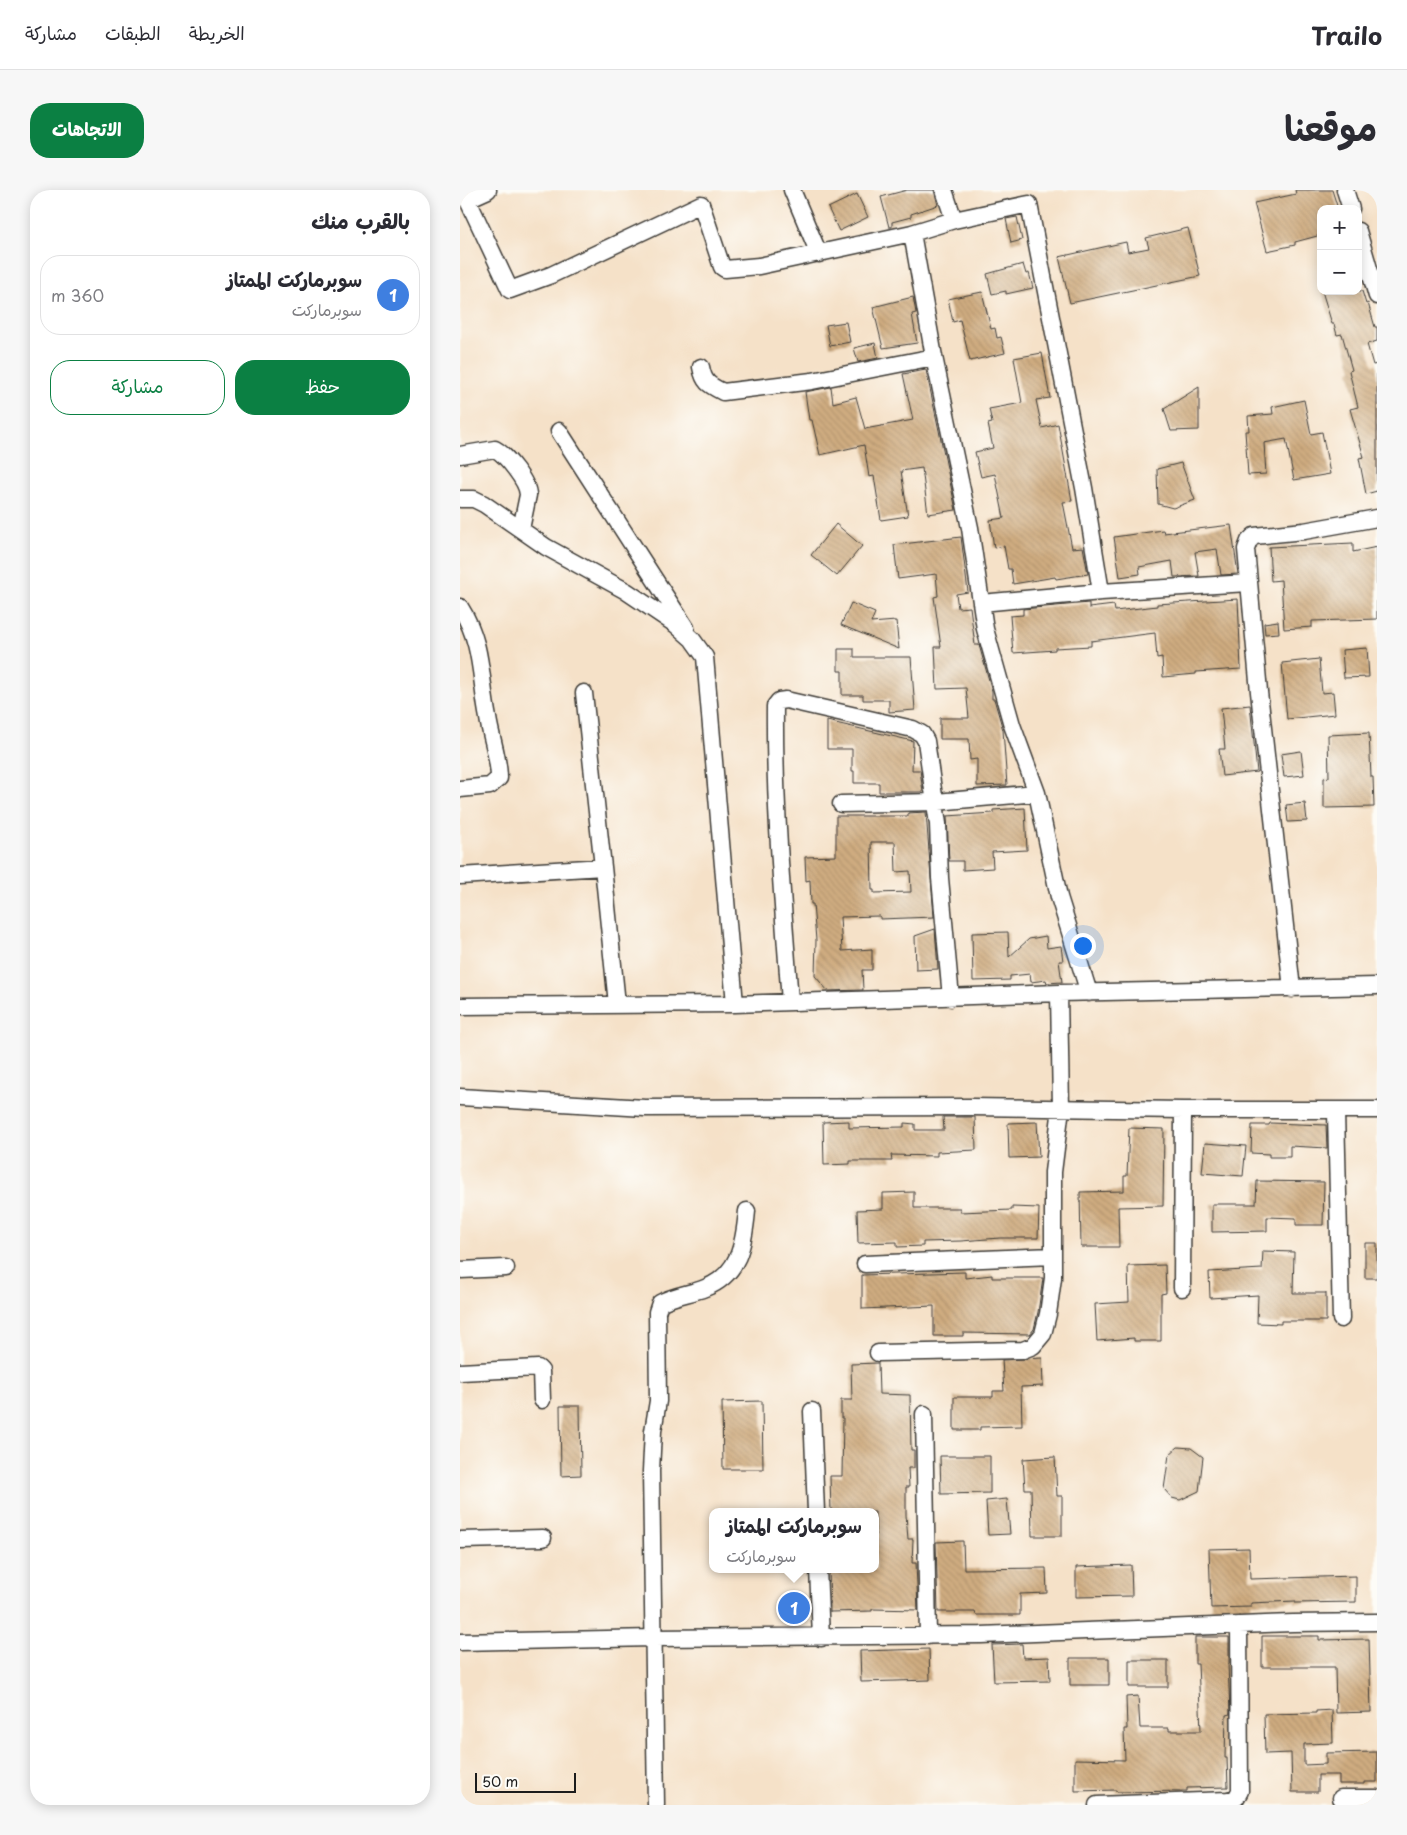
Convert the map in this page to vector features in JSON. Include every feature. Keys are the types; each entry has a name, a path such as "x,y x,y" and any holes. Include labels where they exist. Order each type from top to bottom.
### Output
{"street":[{"path":"488,190 466,195 510,290 551,275 701,204 722,267 726,269 759,266 819,254 912,233 954,220 1029,204 1084,488 1101,592"},
{"path":"792,190 819,254"},
{"path":"944,190 954,220"},
{"path":"1345,190 1351,205"},
{"path":"912,233 934,356 970,528 985,629 1012,724 1037,793 1059,898 1089,993"},
{"path":"1362,245 1377,296"},
{"path":"701,367 704,379 712,387 723,392 812,381 934,356"},
{"path":"559,431 705,657 735,1004"},
{"path":"460,455 495,449 504,456 522,477 528,489 528,494 520,529"},
{"path":"460,499 479,502 546,547 626,591 675,624 692,639 705,657"},
{"path":"1292,989 1248,583 1246,549 1249,541 1254,536 1304,531 1377,518"},
{"path":"981,603 1101,592 1248,583"},
{"path":"460,607 471,627 478,646 499,778 493,785 484,788 460,789"},
{"path":"584,693 617,1004"},
{"path":"790,1002 780,863 775,706 779,702 786,700 913,729 922,734 926,741 936,802 940,878 951,998"},
{"path":"841,804 936,802 1037,793"},
{"path":"460,876 603,867"},
{"path":"460,1006 735,1004 1377,986"},
{"path":"878,1353 1023,1350 1033,1346 1043,1334 1053,1278 1053,1172 1061,1108 1059,994"},
{"path":"460,1097 645,1108 1061,1108 1336,1112 1377,1110"},
{"path":"1182,1288 1183,1110"},
{"path":"1336,1112 1341,1318"},
{"path":"656,1805 652,1471 653,1431 658,1401 658,1312 660,1303 669,1298 706,1288 723,1278 735,1266 740,1252 747,1211"},
{"path":"864,1264 1053,1256"},
{"path":"460,1270 506,1268"},
{"path":"460,1372 538,1368 541,1371 542,1400"},
{"path":"812,1411 816,1508"},
{"path":"924,1414 928,1636"},
{"path":"460,1540 543,1538"},
{"path":"818,1573 821,1638"},
{"path":"460,1642 653,1638 928,1636 1377,1622"},
{"path":"1097,1805 1228,1800 1236,1798 1240,1791 1239,1625"},
{"path":"1341,1798 1377,1798"}],"building":[{"path":"907,190 934,190 938,205 911,214 911,217 892,222 892,227 889,227 881,197"},
{"path":"1295,190 1332,190 1337,205 1317,205 1317,236 1295,242 1295,245 1267,251 1254,203 1296,194"},
{"path":"857,194 868,217 839,231 828,208"},
{"path":"1017,217 1022,240 1011,243 1006,219"},
{"path":"1188,228 1200,276 1070,303 1059,257 1126,242 1128,252 1149,248 1146,238"},
{"path":"1023,264 1026,274 1029,273 1033,288 1006,294 1006,291 992,294 987,274"},
{"path":"1362,291 1366,304 1368,303 1375,327 1377,327 1377,341 1367,344 1373,365 1377,364 1377,491 1366,494 1359,458 1364,457 1350,409 1358,407 1349,371 1352,370 1342,334 1337,335 1334,324 1332,324 1323,295 1362,295"},
{"path":"982,292 991,329 995,328 997,338 1001,337 1005,353 970,361 960,320 953,322 948,299"},
{"path":"913,297 916,313 912,314 917,343 883,348 873,307"},
{"path":"846,322 850,342 830,346 826,325"},
{"path":"875,343 878,358 858,362 854,348"},
{"path":"1042,353 1050,398 1036,400 1042,428 1058,424 1072,501 1063,502 1072,548 1083,547 1088,574 1013,584 1011,569 1008,569 1004,546 994,548 990,520 1004,518 995,474 981,477 975,452 993,448 988,424 992,423 989,409 1022,403 1014,358"},
{"path":"926,370 956,510 928,514 922,468 901,471 908,516 881,520 874,476 869,477 864,445 820,455 812,420 809,420 805,392 831,387 833,403 856,397 865,429 913,420 903,374"},
{"path":"1199,387 1199,430 1171,431 1164,409"},
{"path":"1304,400 1311,434 1322,432 1330,474 1294,480 1286,439 1264,443 1266,474 1248,475 1245,431 1249,431 1248,416 1273,414 1272,407"},
{"path":"1181,463 1195,500 1173,508 1158,504 1157,469"},
{"path":"836,524 862,546 837,576 811,555"},
{"path":"1231,525 1238,574 1221,575 1217,549 1195,552 1199,576 1174,577 1172,561 1139,567 1140,574 1120,577 1114,537 1163,530 1164,533"},
{"path":"961,537 968,592 956,594 958,608 970,607 975,645 979,645 992,691 992,699 994,699 1003,730 1007,785 977,786 977,759 970,760 969,739 940,739 940,718 969,718 966,688 937,689 935,647 941,647 934,597 938,596 936,574 898,579 894,545"},
{"path":"1353,543 1353,552 1377,547 1377,619 1312,621 1312,627 1284,629 1281,580 1271,581 1269,547"},
{"path":"1238,599 1241,669 1196,672 1196,674 1163,677 1162,657 1157,658 1155,633 1091,641 1091,646 1013,653 1010,616 1023,615 1023,609 1089,603 1089,608 1114,605 1115,611 1157,606 1157,604"},
{"path":"851,603 875,613 871,623 896,621 899,649 841,625"},
{"path":"1278,621 1279,633 1265,634 1264,623"},
{"path":"1367,648 1369,677 1344,678 1342,650"},
{"path":"838,649 854,649 854,657 911,657 915,710 889,712 889,700 863,700 863,695 842,695 842,671 838,671"},
{"path":"1319,659 1322,693 1333,692 1335,714 1287,719 1282,663"},
{"path":"1250,705 1257,772 1222,776 1219,749 1225,749 1221,708"},
{"path":"827,721 913,741 912,770 920,770 923,792 879,792 879,783 854,783 852,749 827,749"},
{"path":"1369,733 1374,807 1324,808 1324,778 1329,777 1328,735"},
{"path":"1301,751 1304,775 1284,777 1281,754"},
{"path":"1305,803 1307,821 1288,822 1286,805"},
{"path":"1025,808 1027,850 992,852 993,868 963,870 963,861 949,861 947,816 993,813 993,810"},
{"path":"926,812 934,917 880,919 880,916 840,917 842,951 872,949 872,970 862,970 863,990 828,991 815,976 816,940 813,904 811,904 810,880 806,881 805,857 836,856 836,816 908,816 908,813","holes":["871,842 895,842 896,872 910,871 911,892 874,893 874,890 872,890"]},
{"path":"935,929 938,969 916,970 915,936"},
{"path":"1008,932 1009,957 1029,939 1046,936 1047,948 1061,946 1063,961 1059,961 1062,982 1047,983 1046,980 1031,982 1030,974 1010,976 1010,980 973,981 972,933"},
{"path":"943,1117 975,1117 976,1150 937,1152 937,1156 891,1155 892,1161 850,1161 850,1164 824,1165 823,1122 849,1121 849,1128 904,1127 904,1123 915,1124 915,1130 944,1130"},
{"path":"1037,1122 1039,1157 1009,1158 1008,1123"},
{"path":"1270,1123 1326,1125 1327,1148 1290,1146 1290,1157 1269,1157 1269,1154 1251,1153 1252,1125 1269,1125"},
{"path":"1129,1128 1164,1129 1163,1206 1118,1207 1119,1247 1081,1247 1080,1192 1124,1191 1124,1176 1127,1176"},
{"path":"1205,1143 1246,1146 1243,1176 1202,1173"},
{"path":"1257,1181 1324,1182 1323,1225 1296,1225 1296,1218 1267,1217 1267,1231 1212,1232 1212,1204 1256,1204"},
{"path":"914,1192 914,1208 960,1208 960,1212 1012,1210 1012,1207 1039,1208 1038,1238 923,1242 923,1246 897,1247 897,1242 858,1243 857,1210 883,1209 883,1193"},
{"path":"1365,1243 1377,1243 1377,1278 1365,1278"},
{"path":"1263,1251 1294,1252 1293,1293 1326,1293 1326,1321 1281,1321 1281,1324 1257,1323 1258,1295 1210,1298 1209,1272 1262,1269"},
{"path":"1165,1265 1166,1293 1161,1294 1161,1341 1134,1341 1134,1338 1097,1341 1095,1304 1129,1302 1128,1266"},
{"path":"965,1272 965,1278 992,1275 992,1278 1043,1278 1038,1312 1034,1329 1030,1334 963,1333 963,1336 934,1336 934,1306 862,1309 862,1275"},
{"path":"1042,1358 1043,1386 1021,1387 1022,1426 980,1427 980,1430 954,1430 954,1397 993,1397 993,1391 1004,1391 1002,1360"},
{"path":"878,1363 879,1394 910,1395 911,1450 914,1450 914,1468 908,1468 909,1487 906,1487 906,1515 908,1539 913,1539 912,1563 916,1563 918,1610 872,1609 872,1611 830,1612 829,1573 879,1573 879,1508 831,1508 830,1476 842,1476 843,1418 841,1418 841,1400 852,1400 851,1364"},
{"path":"762,1401 763,1469 723,1469 722,1402"},
{"path":"560,1406 580,1406 581,1475 561,1476"},
{"path":"1178,1447 1191,1448 1203,1457 1199,1491 1180,1500 1172,1498 1164,1489 1169,1455"},
{"path":"940,1456 990,1456 990,1493 941,1494"},
{"path":"1055,1457 1057,1496 1062,1496 1062,1536 1032,1536 1031,1489 1025,1489 1023,1459"},
{"path":"1007,1499 1010,1534 988,1535 986,1501"},
{"path":"963,1541 964,1569 1046,1568 1047,1593 1020,1594 1020,1615 976,1615 975,1612 938,1612 936,1542"},
{"path":"1249,1548 1250,1579 1356,1576 1356,1602 1295,1603 1295,1601 1251,1603 1251,1607 1211,1608 1209,1549"},
{"path":"1131,1565 1132,1596 1076,1597 1076,1567"},
{"path":"1262,1636 1319,1636 1319,1640 1369,1639 1371,1712 1336,1713 1335,1667 1262,1667"},
{"path":"1195,1637 1229,1637 1230,1714 1226,1715 1225,1758 1227,1758 1228,1787 1187,1788 1187,1791 1075,1791 1075,1759 1125,1760 1124,1729 1127,1729 1126,1697 1138,1696 1140,1728 1169,1728 1169,1731 1201,1731 1198,1664 1195,1664"},
{"path":"1022,1644 1023,1658 1049,1657 1050,1681 994,1682 992,1645"},
{"path":"929,1649 930,1680 861,1682 860,1651"},
{"path":"1070,1658 1109,1658 1109,1685 1070,1685"},
{"path":"1129,1660 1168,1660 1168,1687 1129,1687"},
{"path":"1332,1710 1333,1743 1304,1744 1304,1765 1326,1764 1326,1753 1377,1752 1377,1782 1339,1784 1339,1775 1318,1775 1318,1792 1292,1792 1291,1753 1265,1754 1264,1714 1316,1713 1316,1711"}],"place":[{"name":"سوبرماركت الممتاز","path":"794,1608"}]}
